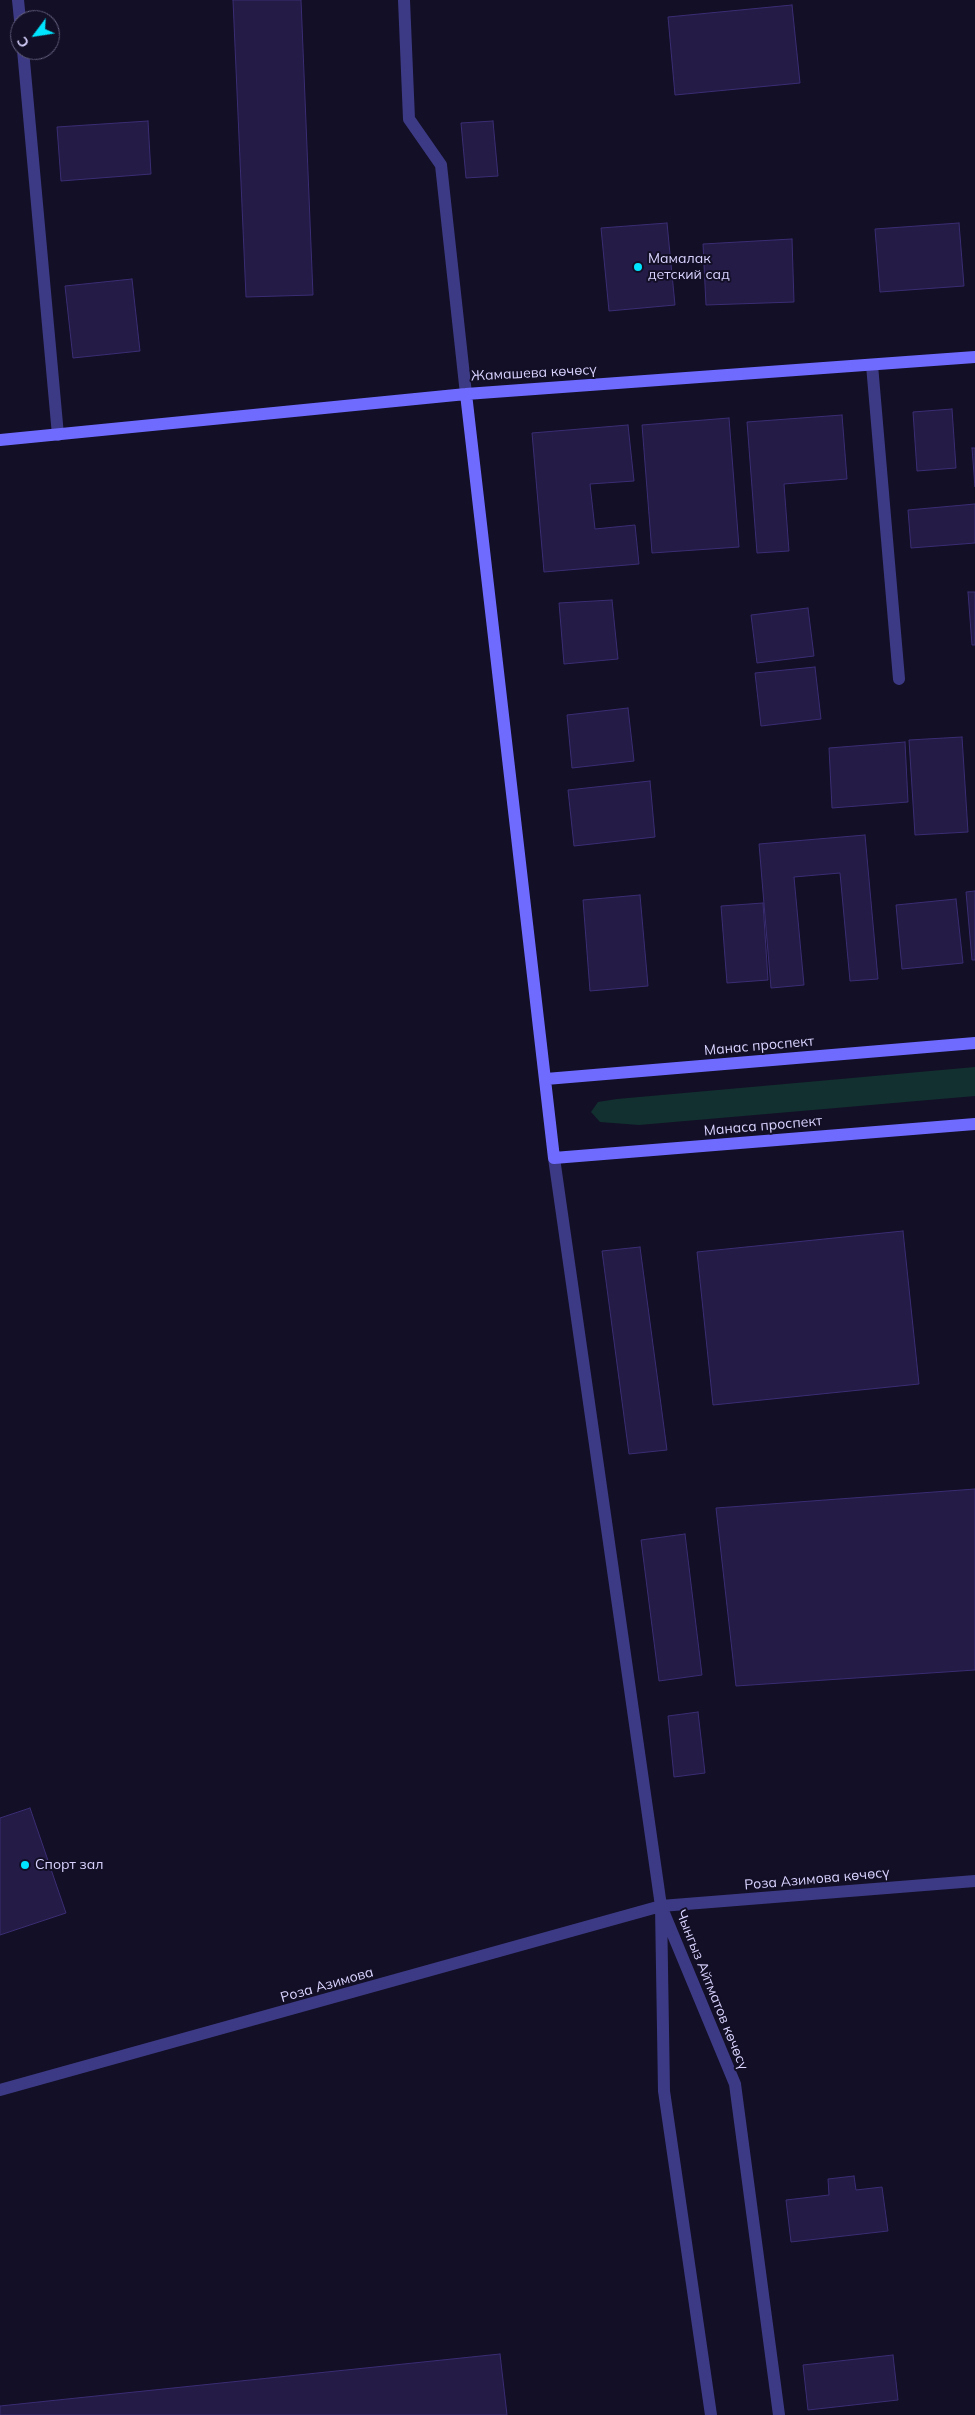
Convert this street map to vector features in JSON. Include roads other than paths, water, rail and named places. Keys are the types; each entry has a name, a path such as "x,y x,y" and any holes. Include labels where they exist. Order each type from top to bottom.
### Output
{"main road":[{"name":"Жамашева көчөсү","path":"466,394 975,357"},
{"path":"0,440 466,394 554,1158"},
{"name":"Манас проспект","path":"546,1079 975,1043"},
{"name":"Манаса проспект","path":"554,1158 975,1124"}],"street":[{"name":"Жамашева көчөсү","path":"404,0 409,119 441,165 466,394"},
{"path":"24,60 58,435"},
{"path":"872,365 899,679"},
{"path":"554,1158 661,1906"},
{"name":"Роза Азимова көчөсү","path":"661,1906 975,1881"},
{"name":"Роза Азимова","path":"0,2090 661,1906"},
{"name":"Чынгыз Айтматов көчөсү","path":"661,1906 664,2091 711,2415"},
{"name":"Чынгыз Айтматов көчөсү","path":"661,1906 735,2084 779,2415"}],"place":[{"name":"Мамалак детский сад","path":"638,267"},
{"name":"Спорт зал","path":"25,1865"}]}
